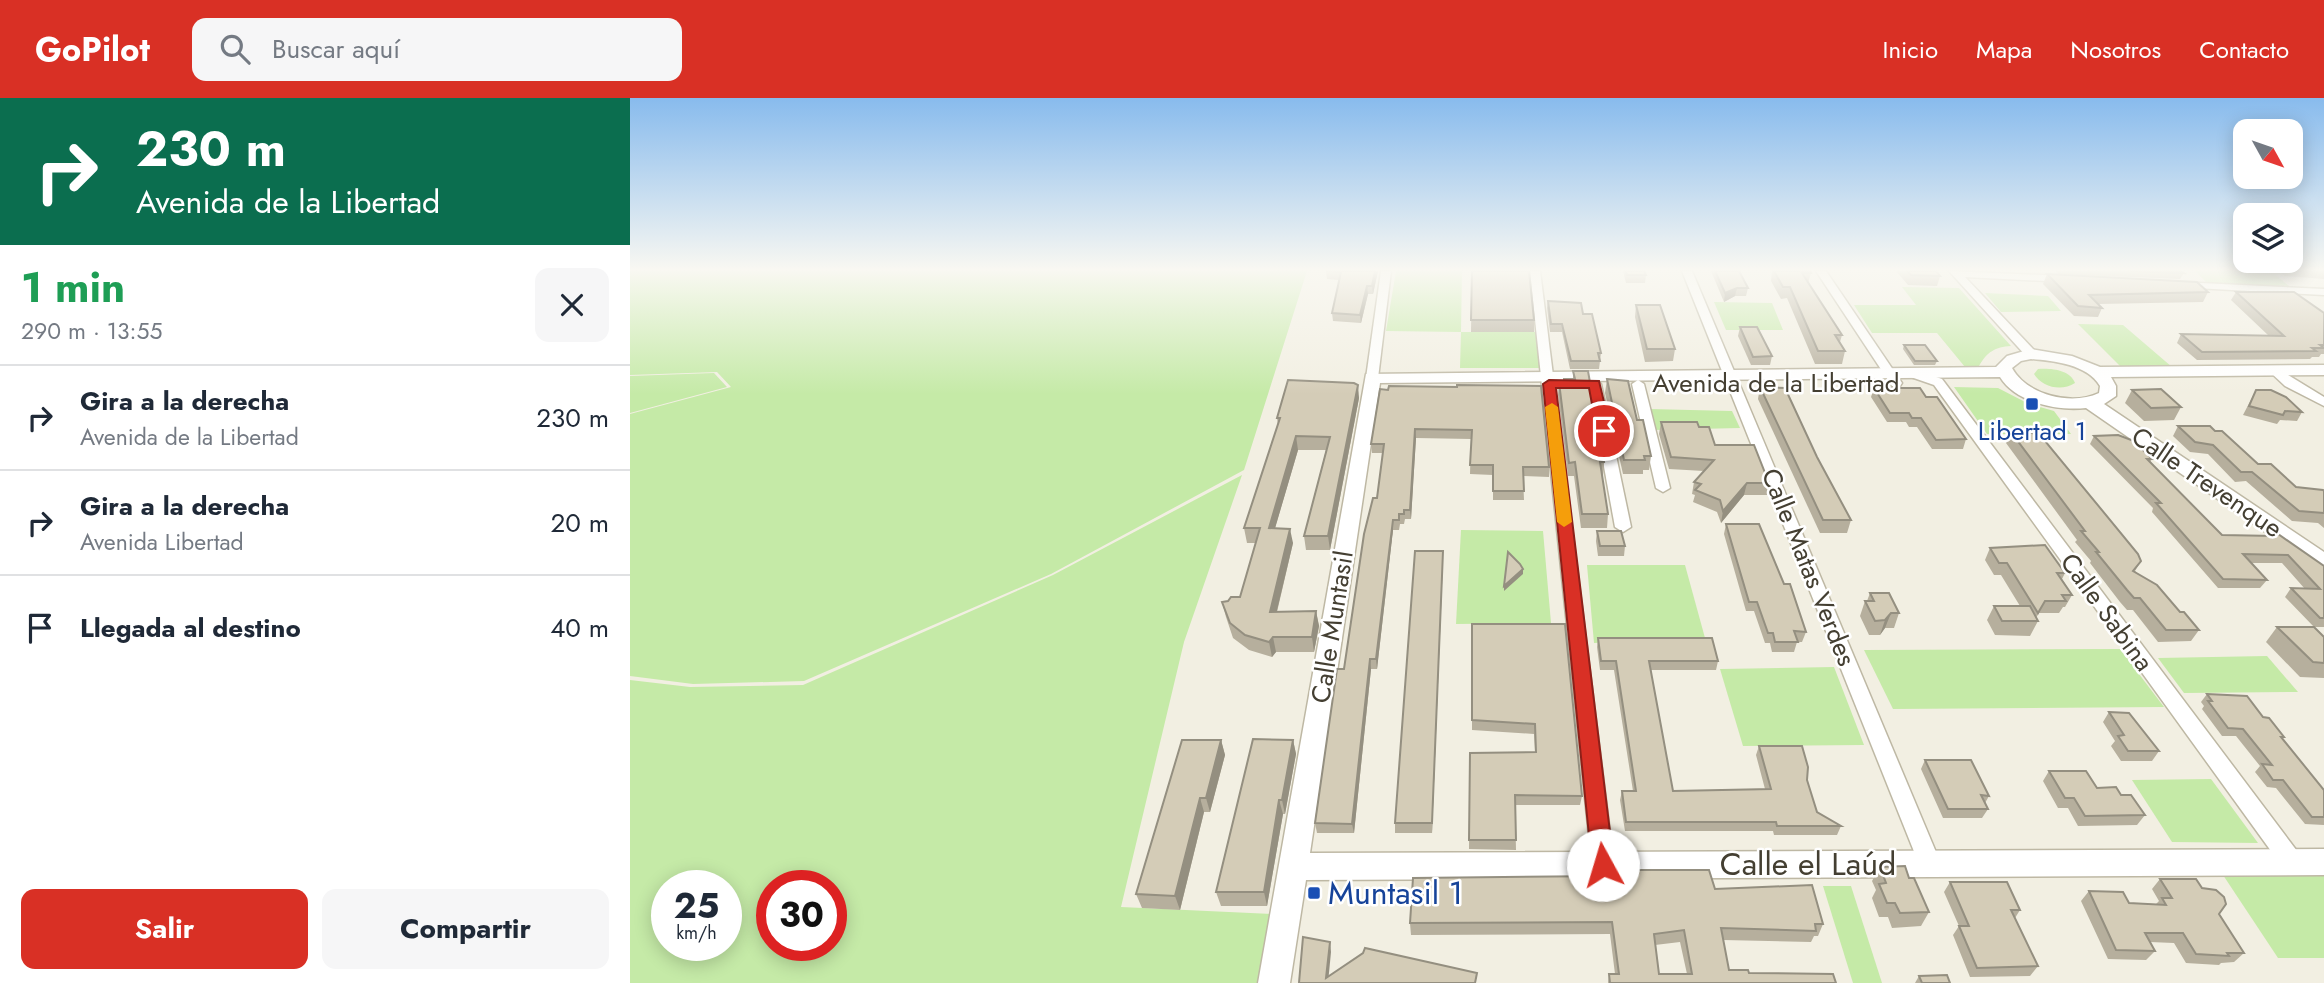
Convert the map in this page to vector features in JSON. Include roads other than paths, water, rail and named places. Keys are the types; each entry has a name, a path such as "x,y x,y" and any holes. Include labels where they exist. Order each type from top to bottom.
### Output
{"street":[{"name":"Calle Muntasil","path":"1274,983 1380,312"},
{"path":"1540,312 1603,865"},
{"name":"Calle Matas Verdes","path":"1705,312 1930,864"},
{"path":"1849,312 1893,378"},
{"path":"1992,312 2031,354"},
{"path":"2031,354 2072,360 2102,377 2110,389 2107,396 2091,403 2075,404 2040,397 2009,378 2007,361 2031,354"},
{"path":"2275,370 2290,383 2324,402"},
{"path":"2102,377 2324,370"},
{"name":"Avenida de la Libertad","path":"1893,378 1912,373 2009,378"},
{"path":"1912,373 1938,382"},
{"path":"2102,377 2324,383"},
{"name":"Avenida de la Libertad","path":"1371,382 1893,378 1938,382 2009,378"},
{"name":"Avenida de la Libertad","path":"1548,379 1595,384 1733,379"},
{"name":"Calle Sabina","path":"1938,382 2292,862"},
{"path":"1595,384 1623,527"},
{"path":"1638,384 1663,488"},
{"name":"Calle Trevenque","path":"2091,403 2324,562"},
{"name":"Calle el Laúd","path":"1293,867 2324,862"}],"place":[{"name":"Libertad 1","path":"2032,404"},
{"name":"Muntasil 1","path":"1314,893"}]}
